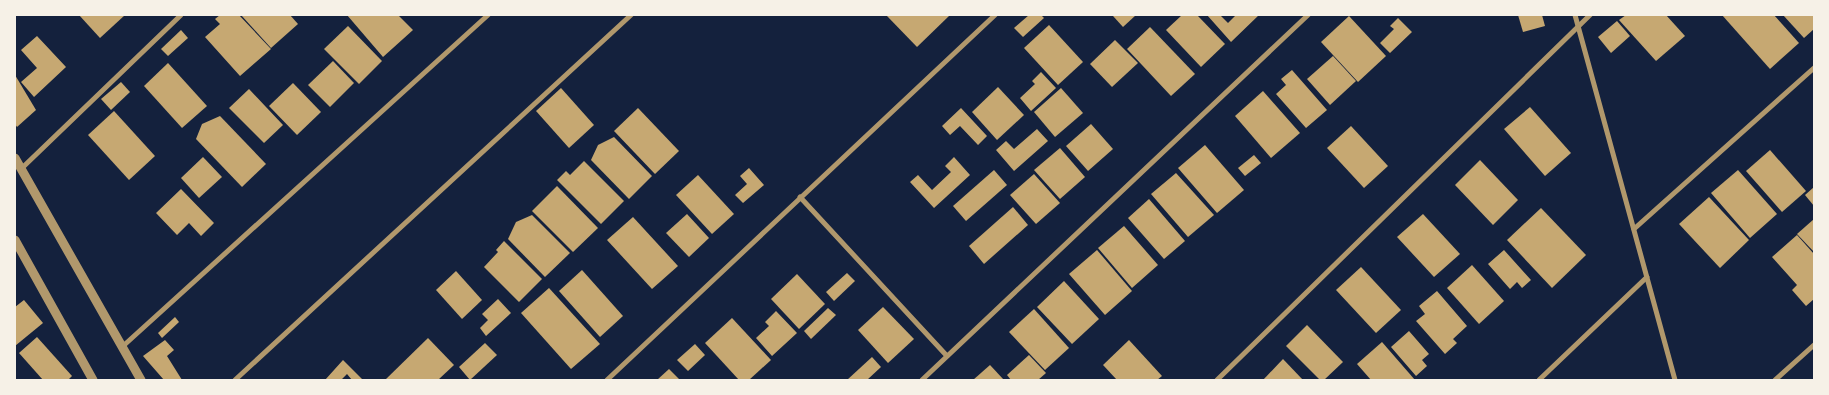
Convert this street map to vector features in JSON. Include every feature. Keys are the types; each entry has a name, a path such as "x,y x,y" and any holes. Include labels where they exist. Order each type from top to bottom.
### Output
{"street":[{"path":"21,169 181,15"},
{"path":"122,347 488,15"},
{"path":"235,380 632,15"},
{"path":"607,380 994,15"},
{"path":"922,380 1308,15"},
{"path":"1575,15 1675,380"},
{"path":"1217,380 1590,15"},
{"path":"1634,229 1814,68"},
{"path":"15,158 141,380"},
{"path":"800,198 947,356"},
{"path":"15,240 93,380"},
{"path":"1538,380 1647,277"},
{"path":"1775,380 1814,345"}],"building":[{"path":"79,15 125,15 100,38"},
{"path":"220,15 239,15 271,49 240,76 205,37 220,24 215,19"},
{"path":"241,15 290,15 298,24 271,48"},
{"path":"347,15 398,15 413,30 383,57"},
{"path":"886,15 950,15 917,47"},
{"path":"1029,15 1041,15 1044,18 1023,37 1014,28"},
{"path":"1136,15 1123,27 1113,16"},
{"path":"1182,15 1197,15 1225,44 1201,67 1166,30"},
{"path":"1207,15 1220,15 1228,23 1236,15 1259,15 1231,42"},
{"path":"1518,15 1542,15 1545,26 1523,32"},
{"path":"1626,15 1666,15 1685,36 1656,61 1619,20"},
{"path":"1722,15 1774,15 1799,43 1770,69"},
{"path":"1783,15 1814,15 1814,29 1804,38"},
{"path":"1349,16 1386,56 1358,82 1321,42"},
{"path":"1398,18 1412,32 1390,53 1380,43 1394,29 1390,26"},
{"path":"1617,21 1630,36 1611,53 1598,37"},
{"path":"1049,25 1083,62 1058,85 1024,48"},
{"path":"348,26 382,61 359,84 324,49"},
{"path":"1150,27 1195,74 1171,96 1127,49"},
{"path":"181,30 188,38 168,56 161,49"},
{"path":"37,36 66,67 34,97 21,82 37,68 21,50"},
{"path":"1115,40 1138,63 1112,87 1090,64"},
{"path":"1333,56 1356,81 1330,105 1307,79"},
{"path":"333,61 354,83 330,107 308,85"},
{"path":"168,63 207,106 182,128 144,86"},
{"path":"1292,70 1327,110 1306,128 1276,94 1286,85 1281,79"},
{"path":"1041,72 1056,88 1031,111 1020,98 1035,84 1032,81"},
{"path":"15,75 36,110 17,127 15,124"},
{"path":"121,82 130,92 111,110 101,99"},
{"path":"293,83 321,112 297,135 269,106"},
{"path":"998,87 1024,115 997,140 972,112"},
{"path":"561,88 594,125 569,148 536,111"},
{"path":"1061,88 1083,113 1055,137 1034,112"},
{"path":"249,89 283,125 264,143 229,108"},
{"path":"1263,91 1300,133 1271,158 1235,116"},
{"path":"1530,107 1571,153 1545,176 1504,129"},
{"path":"638,108 679,151 655,174 614,131"},
{"path":"961,108 987,136 978,145 960,126 950,135 942,126"},
{"path":"114,111 155,156 129,180 88,135"},
{"path":"220,116 266,164 242,187 196,139 202,124"},
{"path":"1091,124 1113,149 1088,171 1066,146"},
{"path":"1351,126 1388,166 1364,188 1327,148"},
{"path":"1037,129 1048,141 1014,171 996,150 1006,141 1014,149"},
{"path":"614,137 652,176 629,199 591,160 598,145"},
{"path":"1205,145 1244,190 1217,213 1178,168"},
{"path":"1060,148 1085,177 1060,199 1034,170"},
{"path":"1770,150 1806,191 1782,212 1746,171"},
{"path":"1254,155 1261,163 1245,176 1238,168"},
{"path":"203,157 222,177 199,198 181,178"},
{"path":"954,157 970,175 934,208 910,182 918,175 932,190 951,172 945,166"},
{"path":"1480,160 1518,200 1493,225 1455,185"},
{"path":"584,161 624,201 601,224 557,180 566,171 570,175"},
{"path":"749,168 764,185 743,203 735,195 747,184 740,176"},
{"path":"994,170 1007,185 966,221 953,206"},
{"path":"1738,170 1777,214 1750,238 1711,193"},
{"path":"1176,173 1214,215 1188,237 1151,194"},
{"path":"1034,174 1060,203 1036,224 1010,195"},
{"path":"698,175 734,214 712,234 676,195"},
{"path":"557,186 598,228 573,252 532,211"},
{"path":"1814,187 1814,206 1805,195"},
{"path":"181,189 214,223 201,236 189,223 177,235 156,213"},
{"path":"1709,197 1749,240 1720,268 1679,224"},
{"path":"1149,199 1185,241 1164,259 1128,218"},
{"path":"1013,207 1028,225 984,264 969,246"},
{"path":"1541,208 1586,255 1552,288 1507,240"},
{"path":"687,214 709,238 689,257 666,233"},
{"path":"1423,214 1460,254 1434,277 1397,237"},
{"path":"532,215 570,253 545,277 508,239 516,222"},
{"path":"633,217 678,266 652,289 607,240"},
{"path":"1814,219 1814,252 1797,234"},
{"path":"1124,226 1158,265 1132,288 1098,248"},
{"path":"1797,235 1814,254 1814,299 1806,306 1792,290 1797,285 1772,257"},
{"path":"504,241 542,279 519,302 484,267 498,252 496,250"},
{"path":"1097,250 1132,291 1105,315 1069,274"},
{"path":"1504,250 1531,280 1522,288 1517,282 1510,289 1488,264"},
{"path":"1472,265 1504,301 1479,324 1447,288"},
{"path":"1361,267 1401,310 1376,333 1336,290"},
{"path":"582,270 623,316 600,337 559,291"},
{"path":"456,271 482,300 462,319 436,290"},
{"path":"847,273 855,281 834,301 826,292"},
{"path":"797,274 825,304 799,329 771,299"},
{"path":"1064,281 1099,319 1072,344 1037,307"},
{"path":"549,288 600,344 571,369 521,313"},
{"path":"1437,291 1467,326 1453,339 1457,343 1445,354 1416,321 1425,314 1419,306"},
{"path":"498,299 511,313 486,336 480,328 488,320 482,314"},
{"path":"24,300 43,323 15,346 15,307"},
{"path":"883,307 914,339 888,363 858,330"},
{"path":"828,308 836,315 811,339 804,331"},
{"path":"1034,309 1069,348 1045,370 1009,332"},
{"path":"776,311 797,333 772,356 756,338 769,326 765,322"},
{"path":"175,317 179,322 162,338 158,333"},
{"path":"732,318 771,360 749,380 739,380 705,343"},
{"path":"1307,325 1343,362 1324,380 1320,380 1286,346"},
{"path":"1409,331 1429,354 1422,360 1427,366 1416,376 1391,347"},
{"path":"37,337 72,376 68,380 43,380 19,353"},
{"path":"428,338 454,365 438,380 385,380"},
{"path":"165,340 174,350 167,356 182,380 164,380 143,356"},
{"path":"1129,340 1162,376 1157,380 1117,380 1103,365"},
{"path":"1382,342 1415,380 1371,380 1357,364"},
{"path":"485,343 497,355 470,380 459,367"},
{"path":"695,344 705,355 688,371 677,360"},
{"path":"1029,355 1046,373 1038,380 1011,380 1007,375"},
{"path":"872,357 881,367 867,380 847,380"},
{"path":"1283,359 1303,380 1263,380"},
{"path":"343,360 363,380 352,380 347,374 341,380 325,380"},
{"path":"990,365 1004,380 973,380"},
{"path":"669,369 680,380 657,380"}]}
